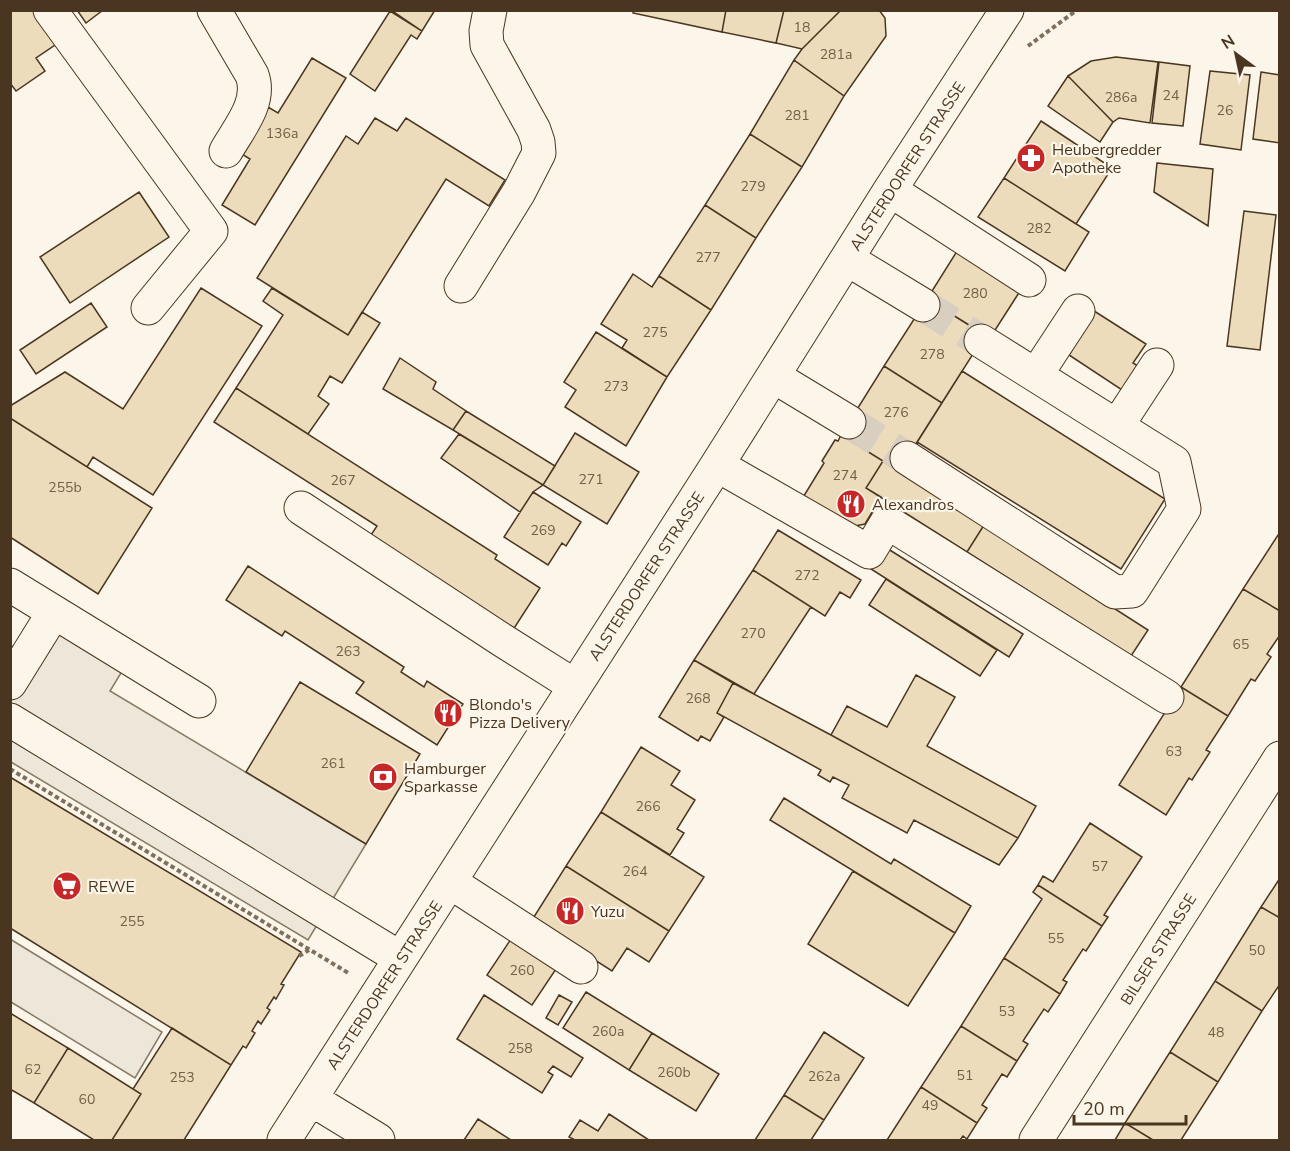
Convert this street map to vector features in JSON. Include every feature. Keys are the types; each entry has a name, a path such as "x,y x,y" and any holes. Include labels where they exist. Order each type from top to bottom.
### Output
{"street":[{"path":"50,10 211,231 148,308"},
{"path":"214,10 252,75 256,86 254,103 226,151"},
{"path":"461,286 519,192 539,153 534,130 487,45 486,32 490,10"},
{"name":"ALSTERDORFER STRASSE","path":"284,1140 1007,10"},
{"path":"890,190 1029,280"},
{"path":"847,259 923,305"},
{"path":"1036,375 1078,311"},
{"path":"907,458 1115,592 1132,591 1184,509 1174,462 981,341"},
{"path":"1118,426 1158,365"},
{"path":"773,376 849,422"},
{"path":"717,465 868,552 887,522 1167,697"},
{"path":"301,508 575,686"},
{"path":"10,585 199,701"},
{"path":"10,683 54,612"},
{"path":"10,720 400,958"},
{"name":"BILSER STRASSE","path":"1036,1140 1280,758"},
{"path":"450,882 581,967"},
{"path":"311,1099 378,1140"}],"path":[{"path":"1021,51 1077,10"},
{"path":"10,770 379,991"},
{"path":"299,956 310,950"}],"shaded area":[{"path":"39,617 124,668 110,691 366,844 308,940 11,762 10,645 19,650"},
{"path":"10,939 162,1032 135,1078 11,1002"}],"building":[{"path":"10,10 37,10 58,43 36,58 45,71 16,91 10,83"},
{"path":"77,10 103,10 86,23"},
{"path":"391,10 435,10 422,31"},
{"path":"634,10 726,10 722,32 633,13"},
{"path":"726,10 784,10 776,43 722,32"},
{"path":"784,10 841,10 802,49 776,43"},
{"path":"841,10 879,10 885,18 886,36 844,96 794,60"},
{"path":"390,11 422,31 417,39 411,35 375,91 350,74"},
{"path":"1116,57 1158,62 1150,123 1119,118 1113,122 1068,76 1091,61"},
{"path":"312,58 346,78 255,225 222,205 250,159 240,153 268,107 278,113"},
{"path":"794,60 844,96 802,167 750,134"},
{"path":"1159,62 1190,66 1183,126 1152,123"},
{"path":"1210,71 1250,75 1241,150 1200,144"},
{"path":"1261,72 1280,75 1280,143 1253,139"},
{"path":"1068,76 1113,122 1100,142 1048,106"},
{"path":"375,118 397,131 406,118 505,180 489,206 446,179 348,335 257,278 346,136 358,144"},
{"path":"1041,121 1112,168 1076,224 1004,178"},
{"path":"750,134 802,167 756,238 705,205"},
{"path":"1157,163 1213,169 1208,226 1154,192"},
{"path":"1004,178 1089,232 1065,271 978,217"},
{"path":"139,192 169,237 70,303 40,257"},
{"path":"705,205 756,238 711,310 659,276"},
{"path":"1244,211 1276,215 1260,350 1227,346"},
{"path":"959,248 1022,288 990,338 927,299"},
{"path":"633,274 652,287 659,276 711,310 667,377 622,348 627,340 601,324"},
{"path":"201,288 262,326 153,495 93,457 87,467 10,418 10,406 65,372 123,409"},
{"path":"272,288 348,335 362,312 380,323 342,383 330,376 318,396 329,404 308,434 236,388 283,315 263,301"},
{"path":"927,299 985,335 942,403 884,366"},
{"path":"91,303 107,327 36,374 20,350"},
{"path":"1091,309 1146,344 1133,363 1138,366 1122,390 1069,355 1072,350 1067,346"},
{"path":"596,332 667,377 626,446 565,407 576,390 564,382"},
{"path":"400,358 436,382 433,389 466,411 453,430 383,389"},
{"path":"884,366 942,403 899,471 841,435"},
{"path":"962,371 1165,499 1121,569 917,442"},
{"path":"236,388 497,555 495,559 540,588 511,633 367,541 377,526 214,422"},
{"path":"466,411 555,466 543,485 453,430"},
{"path":"10,418 152,508 98,594 10,537"},
{"path":"575,433 639,472 607,524 543,485"},
{"path":"459,434 543,485 533,492 520,512 441,458"},
{"path":"841,435 883,461 866,488 881,497 865,524 855,526 802,499 824,463 822,461 835,440 838,441"},
{"path":"883,461 984,525 967,552 866,488"},
{"path":"533,492 581,522 566,546 562,543 548,565 504,537"},
{"path":"984,525 1148,630 1131,656 967,552"},
{"path":"778,530 861,580 850,598 840,592 825,616 753,570"},
{"path":"1280,532 1280,611 1243,589"},
{"path":"885,547 1023,634 1009,657 871,569"},
{"path":"248,566 404,667 401,672 424,687 427,681 463,704 437,745 356,693 364,682 285,631 282,636 226,600"},
{"path":"753,570 811,607 754,694 694,660"},
{"path":"886,579 997,650 980,676 869,605"},
{"path":"1243,589 1280,611 1280,635 1267,654 1271,657 1255,681 1251,679 1228,716 1181,687"},
{"path":"694,660 733,683 717,713 724,717 710,741 701,736 698,741 659,717"},
{"path":"916,675 955,697 927,746 1036,806 1018,838 831,735 847,706 887,727"},
{"path":"300,682 420,754 366,844 246,772"},
{"path":"733,683 1018,838 999,865 914,820 907,833 842,798 849,785 833,777 830,782 818,775 821,770 717,713"},
{"path":"1181,687 1228,716 1206,750 1210,752 1192,780 1189,778 1166,815 1119,785"},
{"path":"641,747 680,771 671,785 695,800 677,829 684,833 670,855 601,812"},
{"path":"10,777 301,952 281,984 284,985 276,999 274,997 267,1008 270,1010 261,1024 258,1021 252,1031 255,1033 246,1048 243,1046 231,1065 10,928"},
{"path":"784,798 891,864 894,859 971,906 955,933 770,820"},
{"path":"601,812 704,877 669,931 566,866"},
{"path":"1090,823 1142,857 1104,915 1108,917 1102,926 1038,885 1043,876 1053,882"},
{"path":"566,866 669,931 649,962 627,948 612,971 532,920"},
{"path":"853,871 955,933 908,1006 808,944"},
{"path":"1280,878 1280,918 1261,907"},
{"path":"1038,885 1102,926 1086,951 1083,949 1063,980 1067,982 1060,994 1004,958 1042,899 1033,892"},
{"path":"1261,907 1280,918 1280,984 1262,1011 1215,981"},
{"path":"513,936 558,966 532,1005 487,975"},
{"path":"1004,958 1060,994 1048,1012 1044,1009 1023,1041 1028,1044 1017,1061 961,1026"},
{"path":"1215,981 1262,1011 1218,1082 1170,1052"},
{"path":"586,992 652,1033 629,1070 563,1028"},
{"path":"484,995 583,1058 571,1077 553,1066 548,1072 553,1075 542,1093 457,1039"},
{"path":"559,995 572,1002 558,1025 546,1018"},
{"path":"10,1013 68,1048 34,1103 10,1089"},
{"path":"961,1026 1017,1061 1007,1077 1002,1074 982,1105 987,1108 977,1123 921,1087"},
{"path":"172,1028 231,1065 184,1140 112,1140 141,1094 133,1089"},
{"path":"824,1032 864,1058 824,1120 784,1095"},
{"path":"652,1033 719,1074 696,1111 629,1070"},
{"path":"68,1048 141,1094 112,1140 94,1140 34,1103"},
{"path":"1170,1052 1218,1082 1181,1140 1153,1140 1125,1123"},
{"path":"921,1087 977,1123 967,1139 963,1136 960,1140 887,1140"},
{"path":"784,1095 824,1120 811,1140 755,1140"},
{"path":"609,1114 649,1140 575,1140 569,1137 580,1120 598,1131"},
{"path":"478,1119 511,1140 464,1140"},
{"path":"1125,1123 1153,1140 1115,1140"}],"tunnel":[{"path":"923,305 981,341"},
{"path":"849,422 907,458"}],"place":[{"name":"Heubergredder Apotheke","path":"1031,158"},
{"name":"Alexandros","path":"851,504"},
{"name":"Blondo's Pizza Delivery","path":"448,713"},
{"name":"Hamburger Sparkasse","path":"383,777"},
{"name":"REWE","path":"67,886"},
{"name":"Yuzu","path":"570,911"}]}
